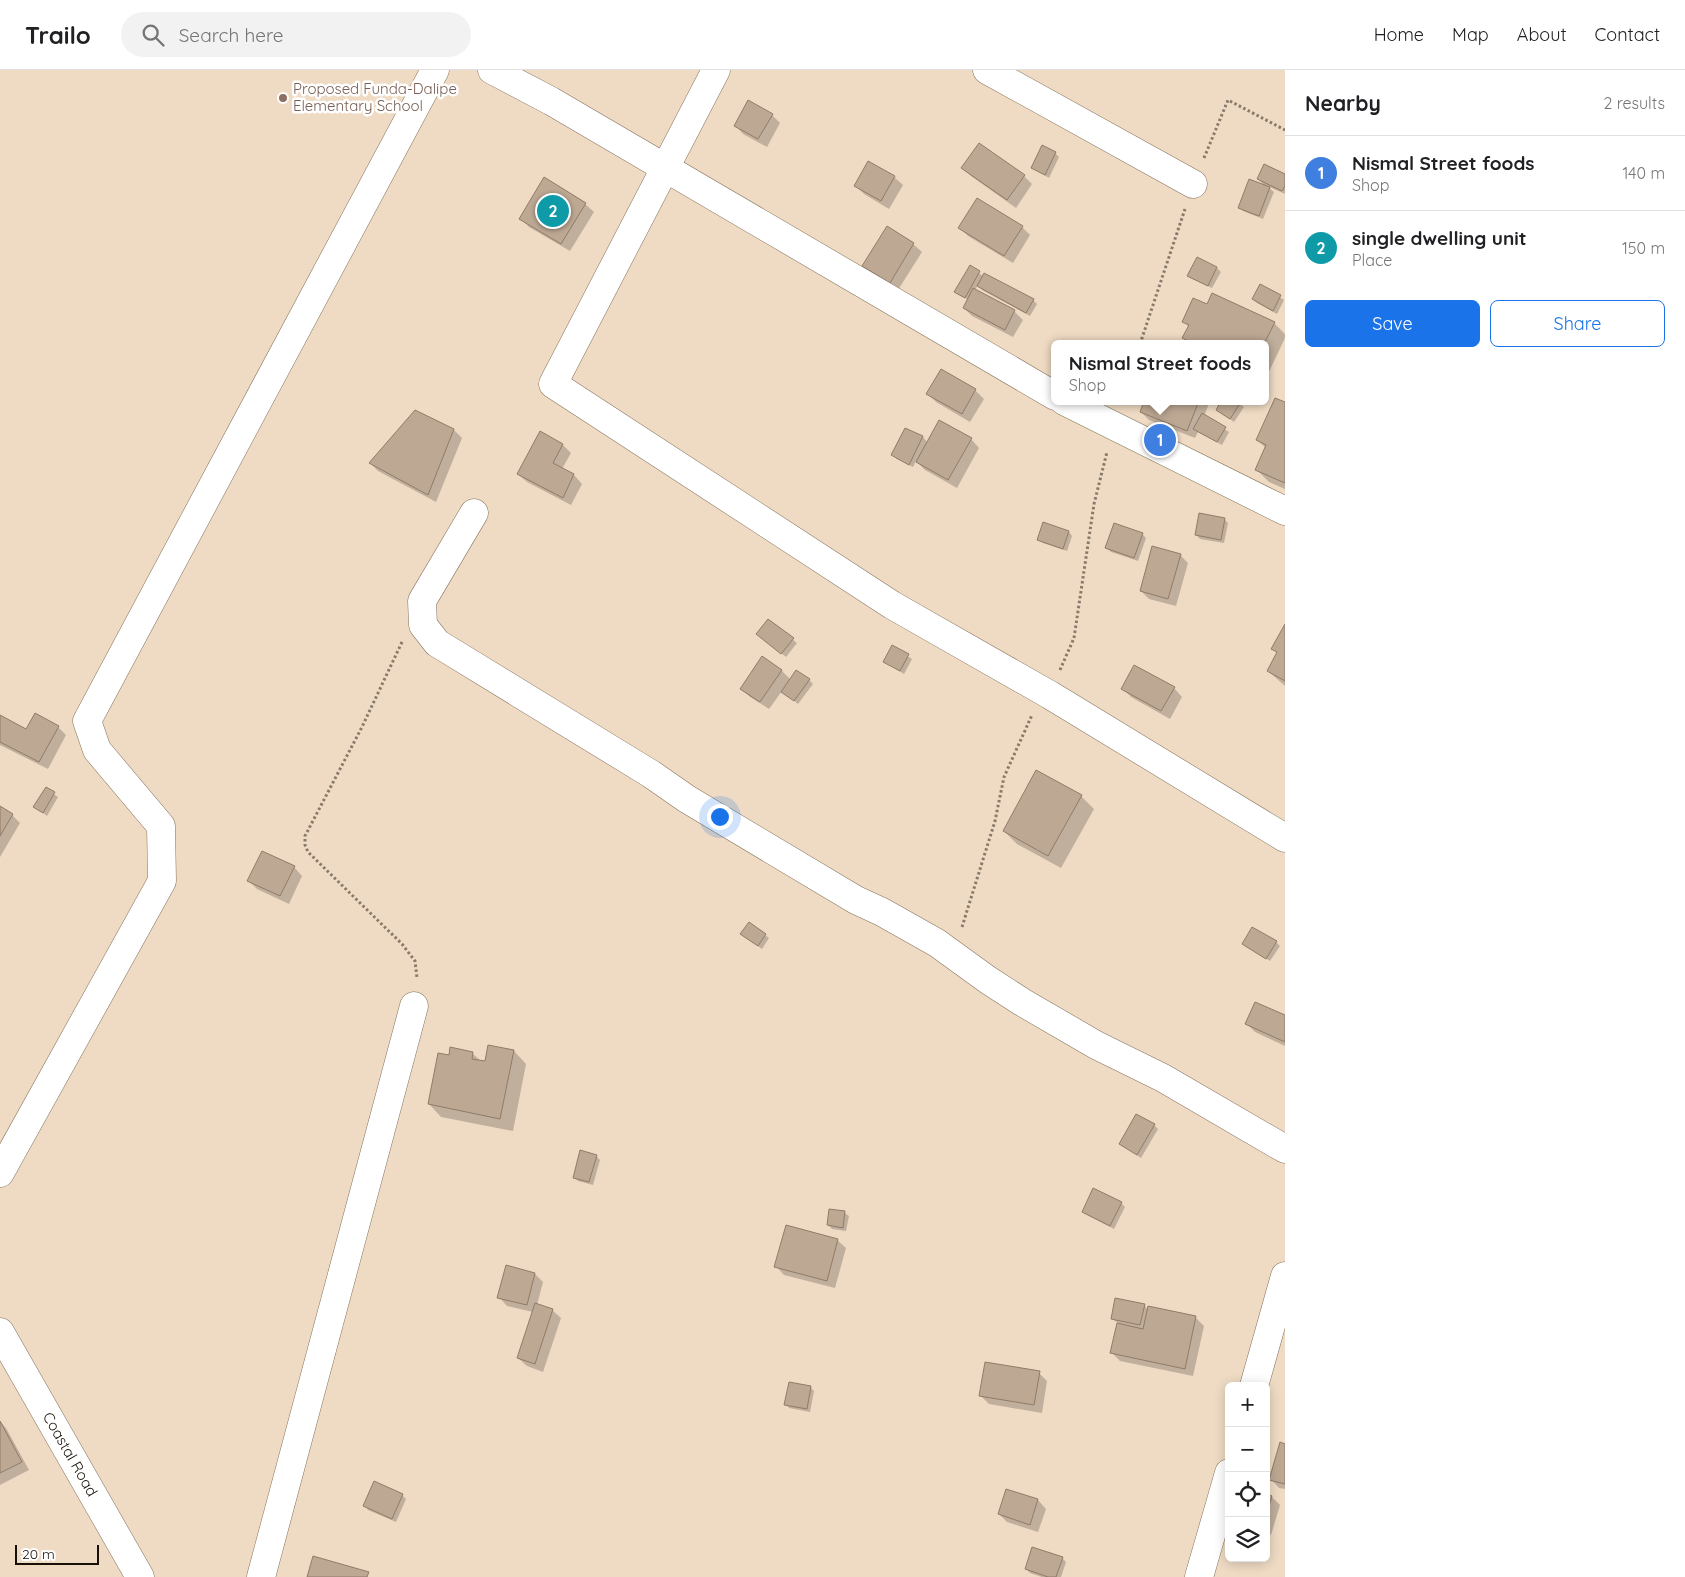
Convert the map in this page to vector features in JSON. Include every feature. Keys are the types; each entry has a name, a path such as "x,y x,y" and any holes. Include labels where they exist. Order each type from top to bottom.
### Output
{"street":[{"path":"0,1173 162,881 161,826 97,750 87,721 435,70"},
{"path":"492,70 551,101 1051,394"},
{"path":"716,70 553,384 892,605 1050,695 1285,838"},
{"path":"987,70 1193,184"},
{"path":"1072,405 1285,511"},
{"path":"474,513 422,601 423,625 437,643 651,774 688,799 856,900 882,912 937,943 1022,1002 1096,1045 1163,1078 1285,1149"},
{"path":"261,1577 414,1006"},
{"path":"1255,1382 1285,1276"},
{"name":"Coastal Road","path":"0,1332 110,1528 140,1577"},
{"path":"1199,1577 1225,1488"}],"path":[{"path":"414,1006 417,976 415,961 396,938 308,852 305,845 305,836 362,728 422,601"}],"building":[{"path":"748,100 773,114 758,139 734,126"},
{"path":"979,143 1025,175 1007,200 961,168"},
{"path":"1042,145 1056,152 1045,175 1031,168"},
{"path":"868,161 895,176 881,201 854,186"},
{"path":"1264,164 1285,174 1285,186 1282,191 1257,179"},
{"path":"544,177 586,203 561,244 519,219"},
{"path":"1249,179 1270,187 1259,216 1238,208"},
{"path":"977,198 1023,226 1004,256 958,228"},
{"path":"887,226 914,243 890,283 862,266"},
{"path":"1197,257 1217,267 1208,286 1187,276"},
{"path":"970,265 980,271 965,298 954,292"},
{"path":"984,273 1034,299 1026,313 977,286"},
{"path":"1260,284 1281,295 1273,311 1252,299"},
{"path":"973,288 1015,310 1005,330 963,308"},
{"path":"1212,293 1275,322 1266,340 1186,340 1182,338 1189,325 1182,322 1193,298 1207,304"},
{"path":"941,369 976,389 962,414 926,394"},
{"path":"1275,398 1285,402 1285,483 1255,470 1266,445 1256,440"},
{"path":"1143,405 1197,405 1187,431 1140,412"},
{"path":"1219,405 1239,405 1230,419 1216,410"},
{"path":"415,410 454,429 428,495 369,463"},
{"path":"1202,413 1226,427 1217,442 1193,429"},
{"path":"939,420 972,438 948,480 916,462"},
{"path":"905,428 923,436 909,465 891,455"},
{"path":"540,431 563,444 553,463 574,474 563,498 517,474"},
{"path":"1199,513 1225,518 1221,540 1195,535"},
{"path":"1043,522 1069,531 1063,549 1037,540"},
{"path":"1114,523 1143,533 1134,558 1105,548"},
{"path":"1152,546 1181,554 1168,599 1140,591"},
{"path":"768,619 794,638 781,654 756,634"},
{"path":"1285,624 1285,681 1267,671 1277,652 1271,649"},
{"path":"892,645 909,654 900,671 883,662"},
{"path":"762,656 782,670 760,702 740,689"},
{"path":"1134,665 1175,687 1161,711 1121,689"},
{"path":"796,670 810,679 794,701 781,692"},
{"path":"35,713 59,726 39,762 0,742 0,715 26,729"},
{"path":"1036,770 1082,795 1048,856 1003,831"},
{"path":"46,787 55,792 43,813 33,807"},
{"path":"0,806 13,814 0,836"},
{"path":"262,851 295,866 280,896 247,881"},
{"path":"749,922 766,934 758,946 740,934"},
{"path":"1252,927 1277,941 1266,959 1242,944"},
{"path":"1255,1002 1285,1015 1285,1042 1245,1024"},
{"path":"488,1045 514,1050 500,1119 428,1104 438,1053 449,1055 450,1047 473,1052 472,1059 485,1061"},
{"path":"1136,1114 1155,1124 1137,1155 1119,1144"},
{"path":"580,1150 597,1155 589,1182 573,1178"},
{"path":"1093,1188 1122,1202 1110,1226 1082,1212"},
{"path":"829,1209 845,1211 843,1228 827,1225"},
{"path":"786,1225 838,1239 827,1281 774,1267"},
{"path":"506,1265 535,1273 527,1305 497,1298"},
{"path":"1115,1298 1145,1304 1140,1325 1111,1319"},
{"path":"535,1303 553,1309 535,1364 517,1358"},
{"path":"1148,1306 1196,1316 1185,1369 1110,1353 1117,1323 1143,1329"},
{"path":"985,1362 1040,1371 1034,1405 979,1396"},
{"path":"789,1382 811,1386 807,1409 784,1405"},
{"path":"0,1421 22,1462 0,1473"},
{"path":"1280,1442 1285,1444 1285,1484 1270,1480"},
{"path":"374,1481 403,1494 392,1519 363,1506"},
{"path":"1006,1489 1038,1499 1030,1525 998,1514"},
{"path":"1032,1547 1063,1557 1056,1577 1048,1577 1025,1569"},
{"path":"313,1556 369,1572 367,1577 307,1577"}],"place":[{"name":"Proposed Funda-Dalipe Elementary School","path":"283,98"},
{"name":"single dwelling unit","path":"553,211"},
{"name":"Nismal Street foods","path":"1160,440"}]}
